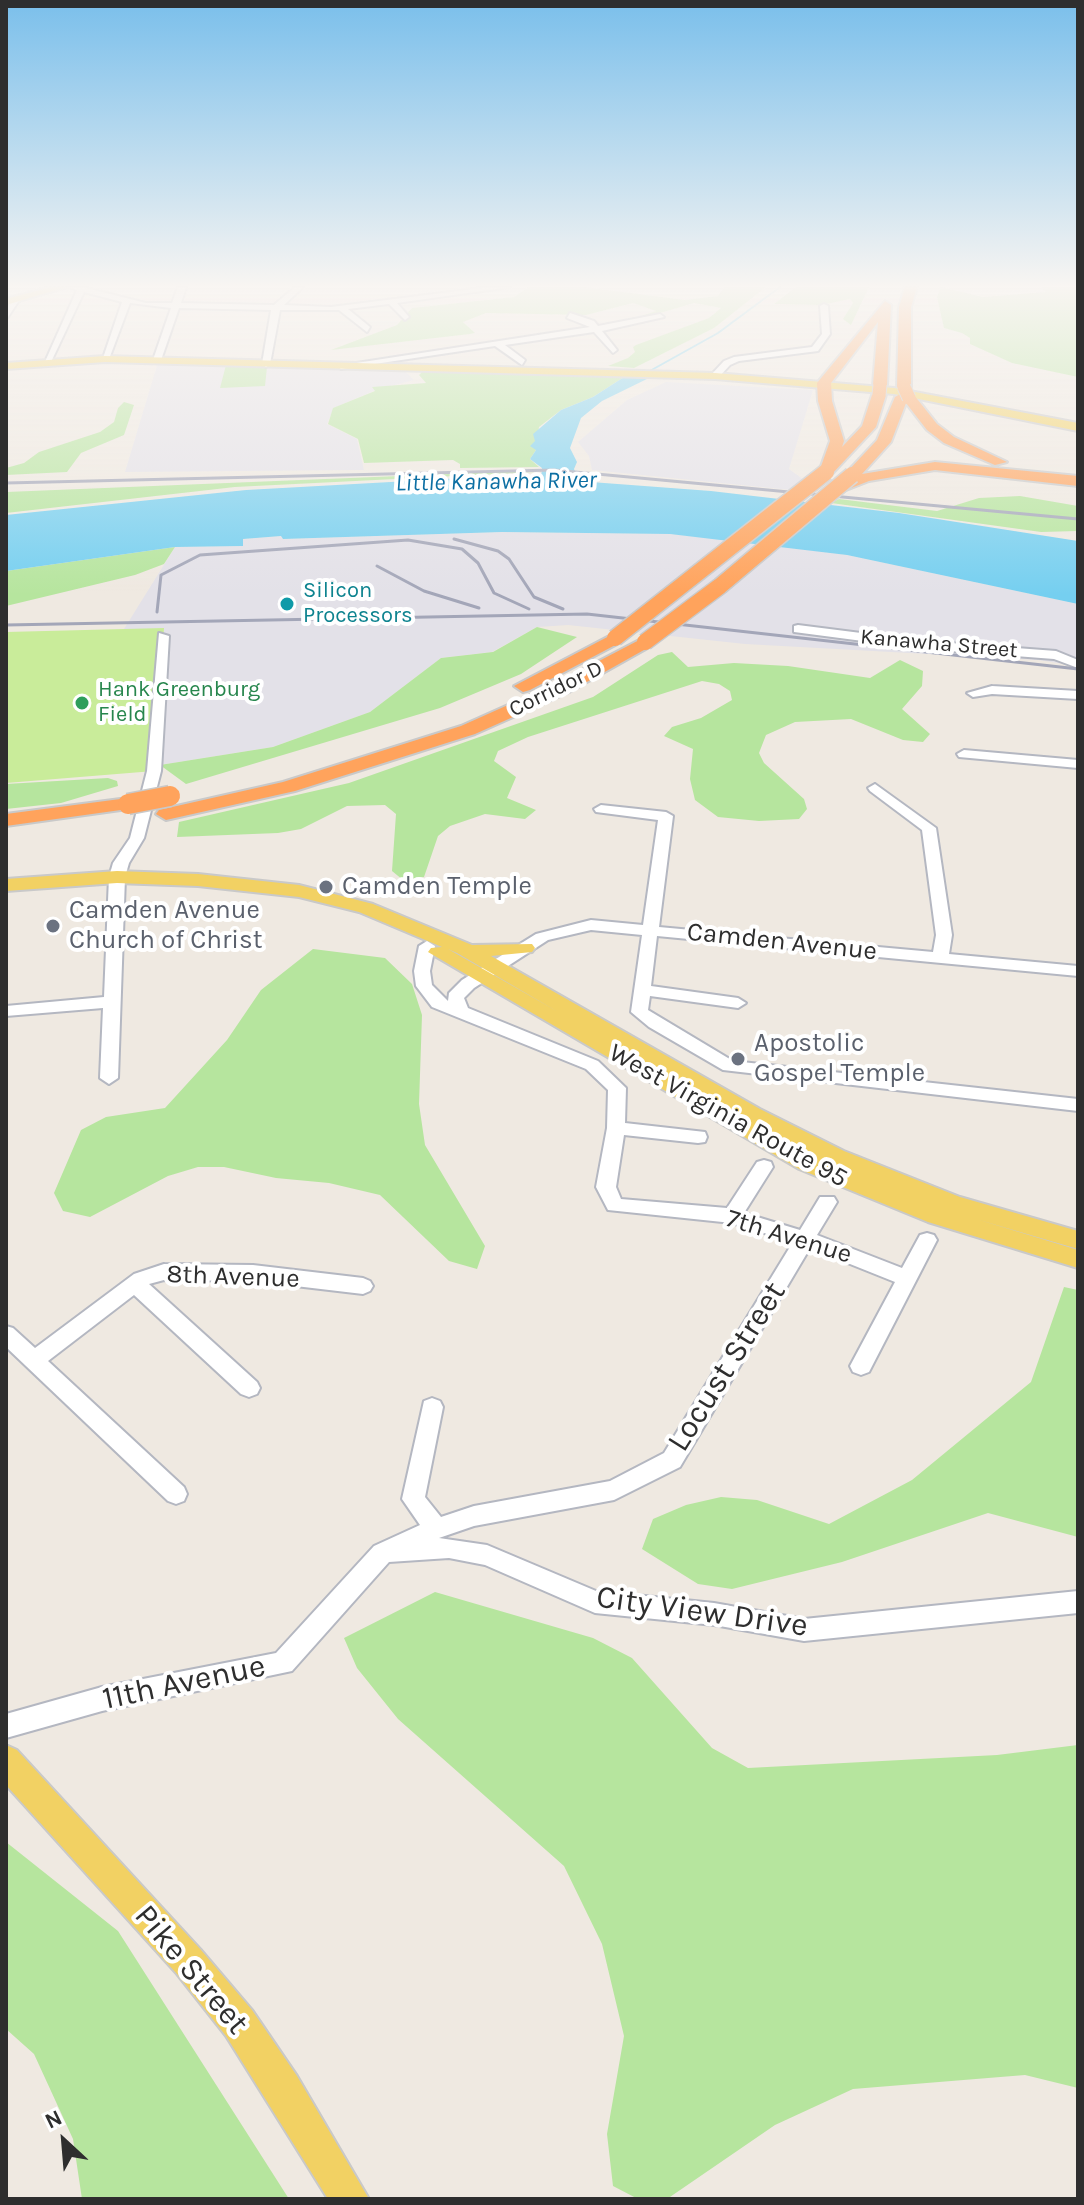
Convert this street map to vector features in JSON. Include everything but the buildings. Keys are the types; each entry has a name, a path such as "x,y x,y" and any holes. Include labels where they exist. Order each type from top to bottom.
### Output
{"highway":[{"path":"824,390 837,441 826,472"},
{"name":"Corridor D","path":"168,805 409,732 535,681 615,638 845,456 895,392"},
{"name":"Corridor D","path":"6,838 128,812 288,787 468,730 562,688 645,642 720,586 836,489 859,476 884,442 895,392"},
{"path":"895,392 932,427 962,446 1018,467 1078,479"},
{"path":"859,476 935,466 1078,479"},
{"name":"Corridor D","path":"6,820 128,812"}],"main road":[{"path":"878,390 1078,430"},
{"path":"6,885 117,877 198,880 299,891 350,903 417,926 464,949 489,971"},
{"path":"244,886 377,926 489,971"},
{"path":"464,949 487,952 525,948"},
{"name":"West Virginia Route 95","path":"489,971 826,1153 941,1200 1078,1240"},
{"name":"West Virginia Route 95","path":"489,971 807,1163 925,1213 1078,1259"},
{"name":"Pike Street","path":"6,1761 189,1962 239,2023 284,2089 350,2199"}],"street":[{"name":"Kanawha Street","path":"798,629 924,645 1056,655 1078,664"},
{"path":"109,1078 117,877 121,863 137,838 154,771 163,636"},
{"path":"973,693 992,690 1078,695"},
{"path":"964,754 1078,764"},
{"path":"875,788 929,828 944,935 940,958"},
{"path":"601,809 666,816 639,1012 729,1066 1078,1105"},
{"name":"Camden Avenue","path":"461,1011 455,997 489,971 551,933 581,926 652,930 1078,971"},
{"path":"427,946 422,971 424,986 438,1003 592,1065 617,1088 616,1128 698,1137"},
{"path":"642,990 738,1003"},
{"path":"6,1011 111,1002"},
{"name":"7th Avenue","path":"616,1128 606,1187 615,1205 732,1216 807,1239 906,1278"},
{"path":"732,1216 764,1167"},
{"name":"Locust Street","path":"408,1539 474,1516 614,1490 672,1460 827,1202"},
{"path":"861,1366 927,1240"},
{"name":"8th Avenue","path":"34,1360 135,1284 164,1272 253,1273 363,1286"},
{"path":"135,1284 249,1388"},
{"path":"6,1334 176,1494"},
{"path":"432,1407 413,1499 436,1528"},
{"name":"11th Avenue","path":"6,1726 102,1699 283,1663 382,1553 408,1539"},
{"name":"City View Drive","path":"382,1553 449,1548 474,1552 595,1602 714,1614 804,1630 1078,1602"}],"shaded area":[{"path":"150,390 376,390 334,408 327,424 357,439 364,470 125,472"},
{"path":"649,390 813,390 789,469 815,488 811,492 592,470 589,456 578,442 627,400"},
{"path":"502,532 670,534 719,538 847,555 1078,604 1078,666 1038,660 745,644 568,625 537,627 492,652 441,658 370,712 273,747 160,765 164,629 124,629 175,547 243,546 242,539 281,536 283,539"}],"green space":[{"path":"604,390 561,410 539,427 536,450 530,459 539,467 460,468 460,464 453,460 364,463 358,439 328,424 333,408 375,391"},
{"path":"124,402 134,405 124,435 81,453 67,472 6,475 6,468 24,463 39,452 100,432 114,422 118,408"},
{"path":"536,472 235,487 6,513 6,492"},
{"path":"1020,496 1078,506 1078,531 1041,532 831,503 839,499 937,511 979,498"},
{"path":"175,547 164,564 135,575 6,606 6,571"},
{"path":"537,627 577,637 521,674 440,708 186,784 160,765 273,747 370,712 441,658 493,652"},
{"name":"Hank Greenburg Field","path":"164,628 154,771 6,783 6,632"},
{"path":"672,652 688,667 734,663 788,666 870,678 900,660 923,671 922,686 902,709 930,734 923,742 903,740 851,719 795,722 766,735 759,753 764,763 804,799 807,809 799,819 759,821 718,817 695,800 690,779 693,749 664,736 672,727 701,718 732,700 730,691 719,684 702,681 528,737 498,751 494,761 516,777 507,798 536,810 525,819 485,814 450,826 438,836 424,877 403,880 392,871 396,814 385,805 347,806 301,829 278,833 177,837 179,822 349,783 593,697 658,655"},
{"path":"108,778 117,781 118,786 61,803 6,809 6,784"},
{"path":"313,949 385,958 412,984 422,1015 419,1104 425,1145 485,1246 477,1269 449,1261 380,1195 329,1183 276,1178 224,1167 198,1167 168,1176 90,1217 63,1211 54,1193 81,1130 106,1117 165,1108 227,1040 261,990"},
{"path":"1064,1287 1078,1290 1078,1537 988,1513 842,1562 732,1589 698,1584 642,1549 653,1519 686,1505 721,1497 757,1500 829,1524 912,1480 1031,1382"},
{"path":"435,1592 593,1638 632,1658 712,1748 748,1768 997,1755 1078,1745 1078,2088 1025,2075 853,2089 775,2125 667,2199 638,2199 613,2186 607,2134 624,2036 602,1944 564,1866 398,1719 357,1668 344,1638"},
{"path":"6,1842 118,1931 289,2199 82,2199 73,2139 34,2054 6,2029"}],"water":[{"name":"Little Kanawha River","path":"604,390 625,390 602,401 581,418 570,448 577,462 574,469 577,476 591,482 711,491 899,513 1078,541 1078,604 847,555 670,534 502,532 283,539 281,536 243,539 243,546 175,547 6,571 6,515 246,490 481,477 541,478 542,468 530,459 536,450 530,446 535,441 533,434 561,410"}],"railway":[{"path":"6,483 554,470 1078,519"},
{"path":"454,539 498,551 509,559 534,597 563,609"},
{"path":"157,612 161,575 200,555 408,540 462,549 478,563 494,593 529,609"},
{"path":"377,566 424,591 479,608"},
{"path":"6,625 587,614 1078,669"}],"place":[{"name":"Silicon Processors","path":"287,604"},
{"name":"Hank Greenburg Field","path":"82,703"},
{"name":"Camden Temple","path":"326,887"},
{"name":"Camden Avenue Church of Christ","path":"53,926"},
{"name":"Apostolic Gospel Temple","path":"738,1059"}]}
